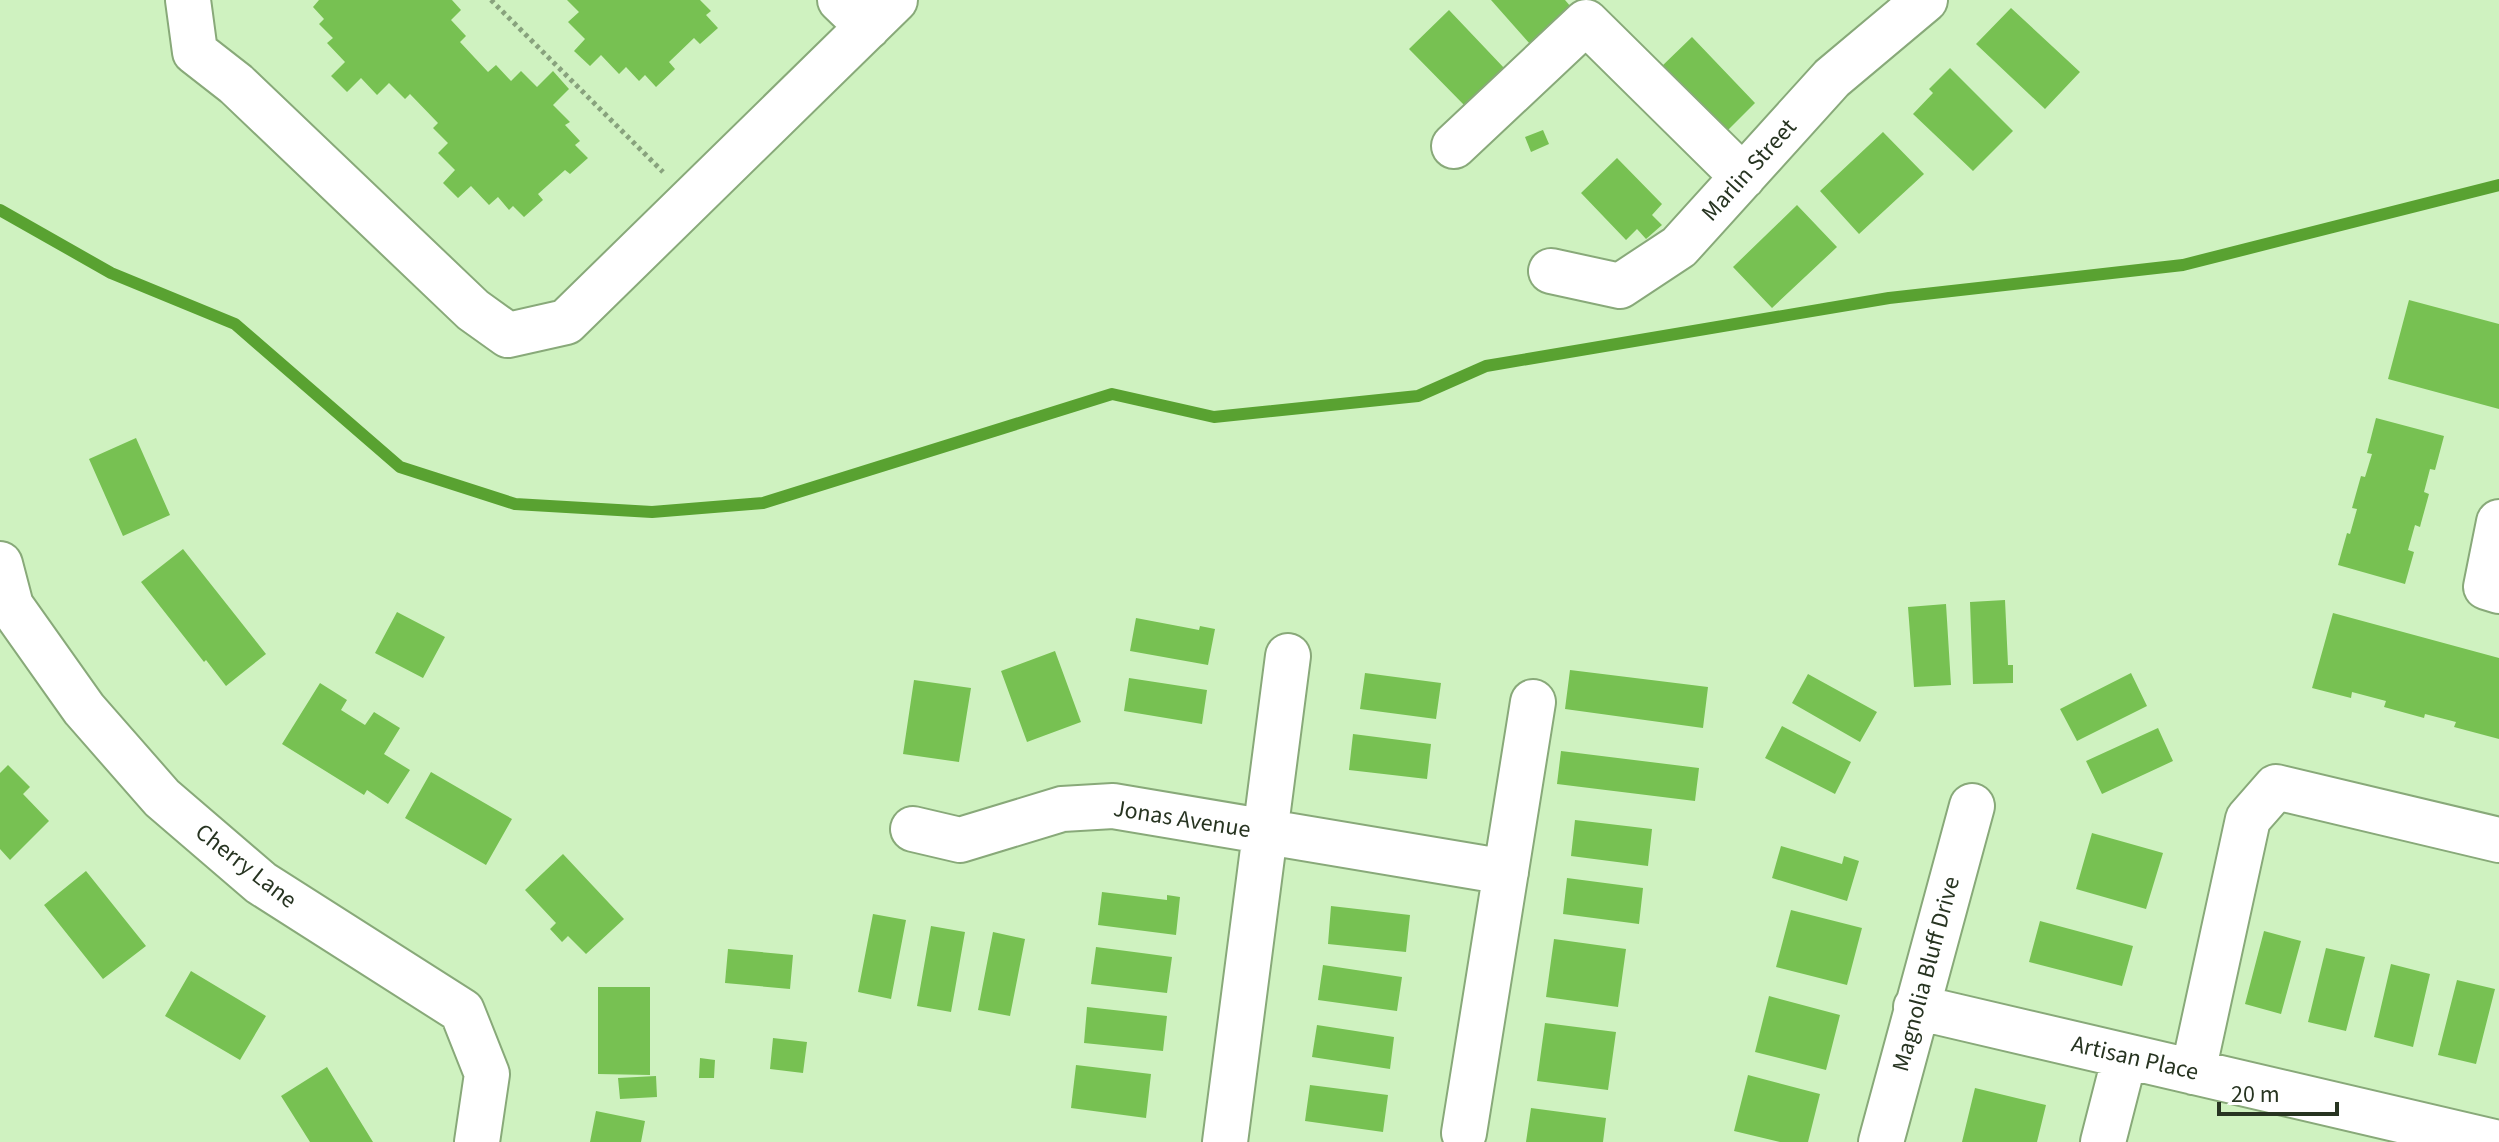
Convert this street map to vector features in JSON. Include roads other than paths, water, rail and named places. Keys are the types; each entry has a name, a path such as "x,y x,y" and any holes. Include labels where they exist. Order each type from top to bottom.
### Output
{"street":[{"path":"188,0 195,52 236,84 473,310 508,335 566,322 691,199 868,9"},
{"name":"Marlin Street","path":"1551,271 1620,286 1679,247 1832,78 1925,0"},
{"path":"1454,146 1586,22 1743,177"},
{"path":"2499,522 2486,587 2499,591"},
{"name":"Cherry Lane","path":"0,564 11,606 84,709 162,798 261,883 462,1011 487,1074 477,1142"},
{"name":"Jonas Avenue","path":"1225,1142 1288,656"},
{"path":"1464,1133 1533,702"},
{"path":"2193,1072 2248,819 2276,787 2499,840"},
{"name":"Jonas Avenue","path":"913,829 960,840 1062,809 1113,806 1506,872"},
{"name":"Magnolia Bluff Drive","path":"1881,1142 1972,806"},
{"name":"Artisan Place","path":"1916,1007 2494,1142"},
{"path":"2103,1142 2125,1056"}],"waterway":[{"path":"0,210 111,273 235,324 400,467 515,504 652,512 763,503 1112,394 1214,417 1418,396 1486,366 1889,298 2183,265 2499,185"}]}
